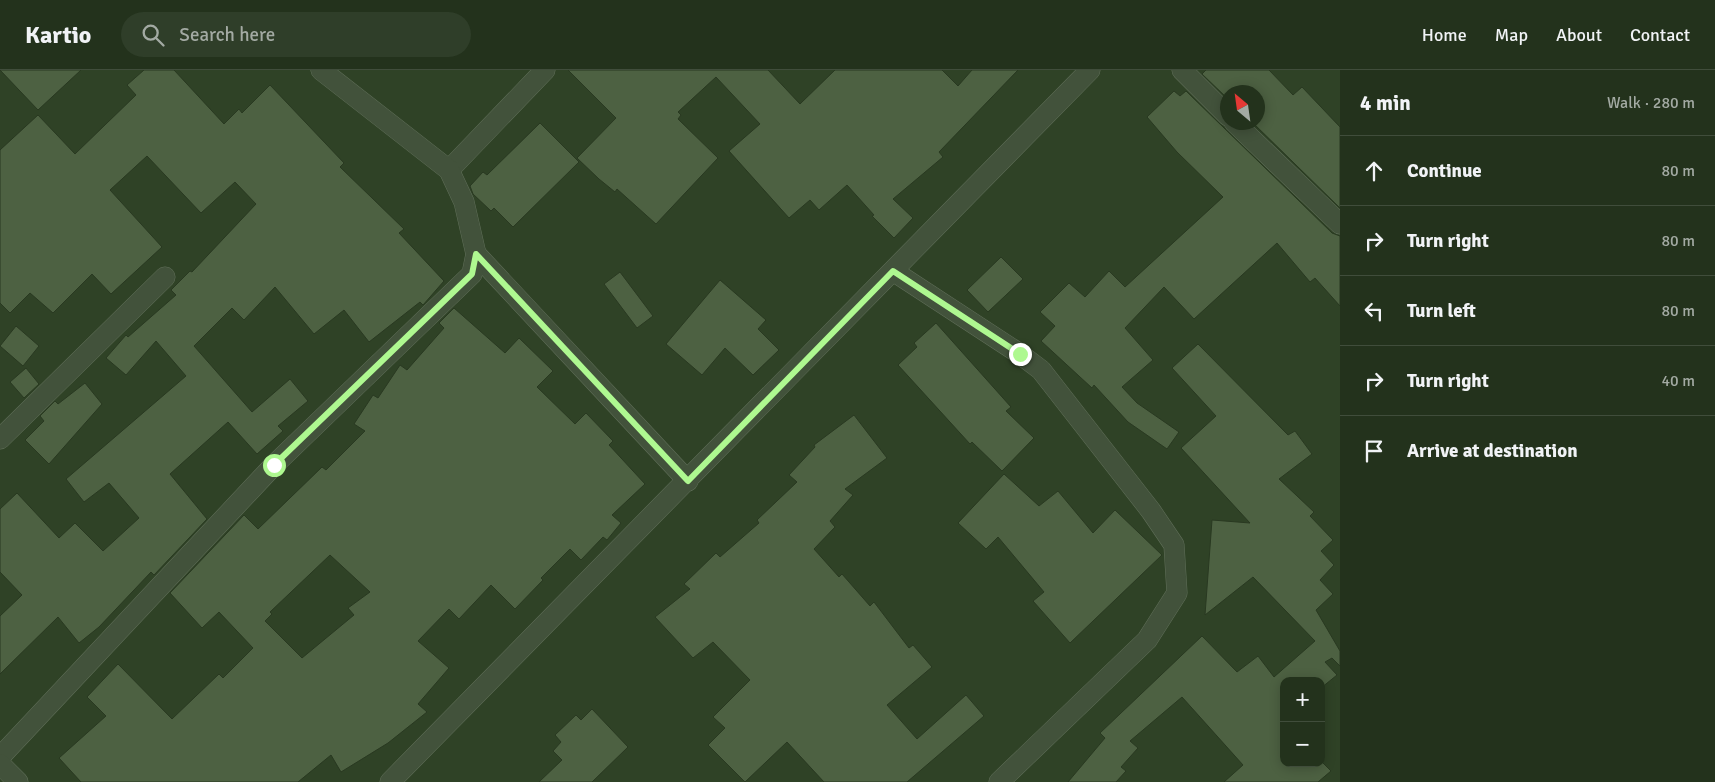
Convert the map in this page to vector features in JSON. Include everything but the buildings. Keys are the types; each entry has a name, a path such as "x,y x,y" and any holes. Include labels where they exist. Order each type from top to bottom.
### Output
{"street":[{"path":"0,757 274,465 472,274 476,254 464,202 449,170 321,70"},
{"path":"449,170 545,70"},
{"path":"390,782 1090,70"},
{"path":"1182,70 1220,108"},
{"path":"1242,130 1340,224"},
{"path":"476,254 688,481"},
{"path":"893,271 1020,354 1041,370 1152,511 1174,545 1177,593 1147,640 999,782"},
{"path":"0,439 165,277"},
{"path":"0,764 18,782"}],"route":[{"path":"274,465 472,274 476,254 688,481 893,271 1020,354"}]}
